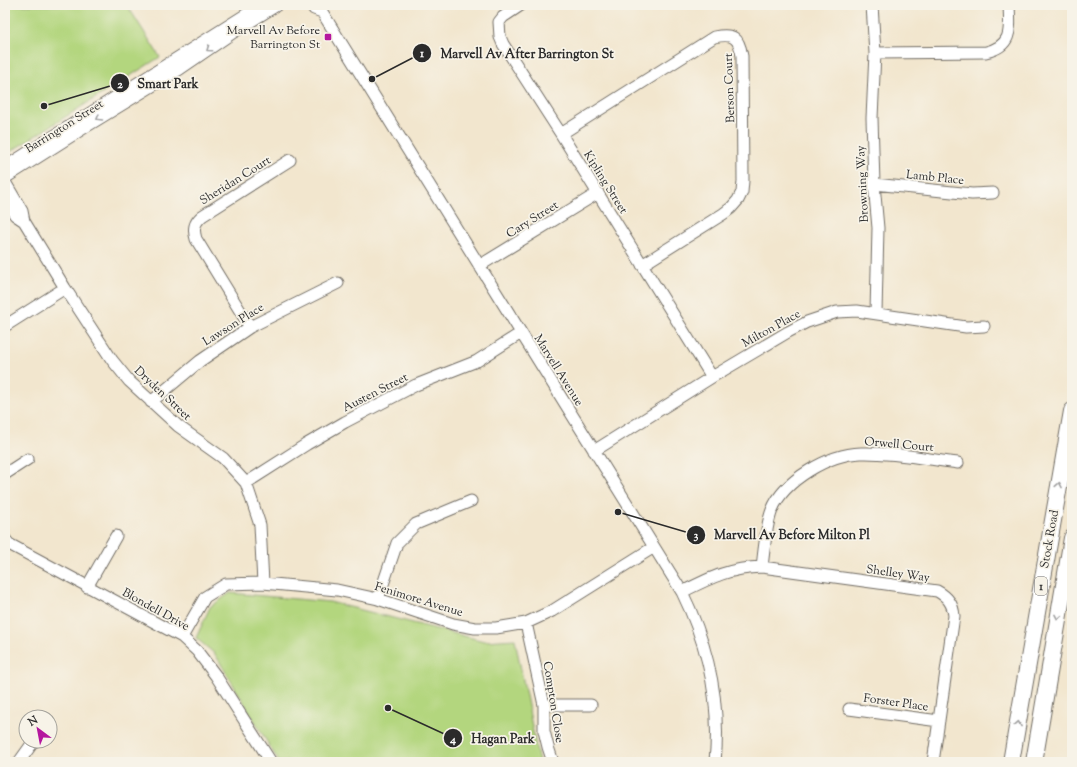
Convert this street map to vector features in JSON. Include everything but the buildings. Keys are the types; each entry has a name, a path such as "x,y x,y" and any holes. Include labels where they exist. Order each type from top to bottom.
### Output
{"highway":[{"name":"Stock Road","path":"1011,762 1072,411"},
{"name":"Stock Road","path":"1034,762 1072,538"}],"street":[{"name":"Barrington Street","path":"5,167 262,5"},
{"name":"Barrington Street","path":"5,178 180,69 277,5"},
{"name":"Marvell Avenue","path":"312,5 314,9 322,8 479,266 682,592 701,637 709,666 715,697 715,762"},
{"name":"Kipling Street","path":"521,5 503,17 499,22 500,37 503,44 561,134 712,377"},
{"name":"Browning Way","path":"872,5 875,53 872,118 874,184 878,228 876,313"},
{"path":"875,53 986,52 995,50 1005,44 1010,32 1009,5"},
{"name":"Berson Court","path":"561,134 714,37 729,35 734,37 739,42 742,56 744,161 742,192 732,208 642,265"},
{"name":"Sheridan Court","path":"250,326 196,239 190,224 290,160"},
{"name":"Dryden Street","path":"5,182 22,211 24,221 112,360 129,381 151,402 178,426 223,458 246,483 260,525 262,583"},
{"name":"Lamb Place","path":"874,184 972,194 993,193"},
{"name":"Cary Street","path":"479,266 598,193"},
{"name":"Dryden Street","path":"5,200 15,215 24,221"},
{"name":"Lawson Place","path":"151,402 200,361 250,326 338,283"},
{"path":"5,326 65,288"},
{"name":"Milton Place","path":"594,451 712,377 788,332 807,322 837,312 857,311 966,327 984,326"},
{"name":"Austen Street","path":"246,483 307,444 345,422 416,385 477,361 521,333"},
{"name":"Orwell Court","path":"762,567 770,518 775,503 791,483 814,468 845,456 859,453 877,453 958,463"},
{"path":"5,474 28,459"},
{"path":"378,598 397,543 416,524 471,501"},
{"path":"87,586 116,536"},
{"name":"Blondell Drive","path":"5,539 9,544 182,637 197,651 216,676 270,762"},
{"name":"Fenimore Avenue","path":"182,637 205,597 226,584 262,583 337,590 378,598 454,624 475,628 496,628 526,623 552,611 654,547"},
{"name":"Shelley Way","path":"682,592 712,577 749,568 762,567 937,591 943,594 951,604 954,616 934,762"},
{"name":"Compton Close","path":"526,623 544,705 544,731 548,748 554,762"},
{"path":"544,705 591,705"},
{"name":"Forster Place","path":"850,709 940,721"},
{"path":"19,762 28,749"}],"green space":[{"path":"5,5 127,5 160,57 5,155"},
{"path":"230,593 330,602 484,641 515,639 539,762 279,762 215,654 196,638 210,607"}],"place":[{"name":"Marvell Av Before Barrington St","path":"328,37"},
{"name":"Marvell Av After Barrington St","path":"372,79"},
{"name":"Smart Park","path":"44,106"},
{"name":"Marvell Av Before Milton Pl","path":"618,512"},
{"name":"Hagan Park","path":"388,708"}]}
